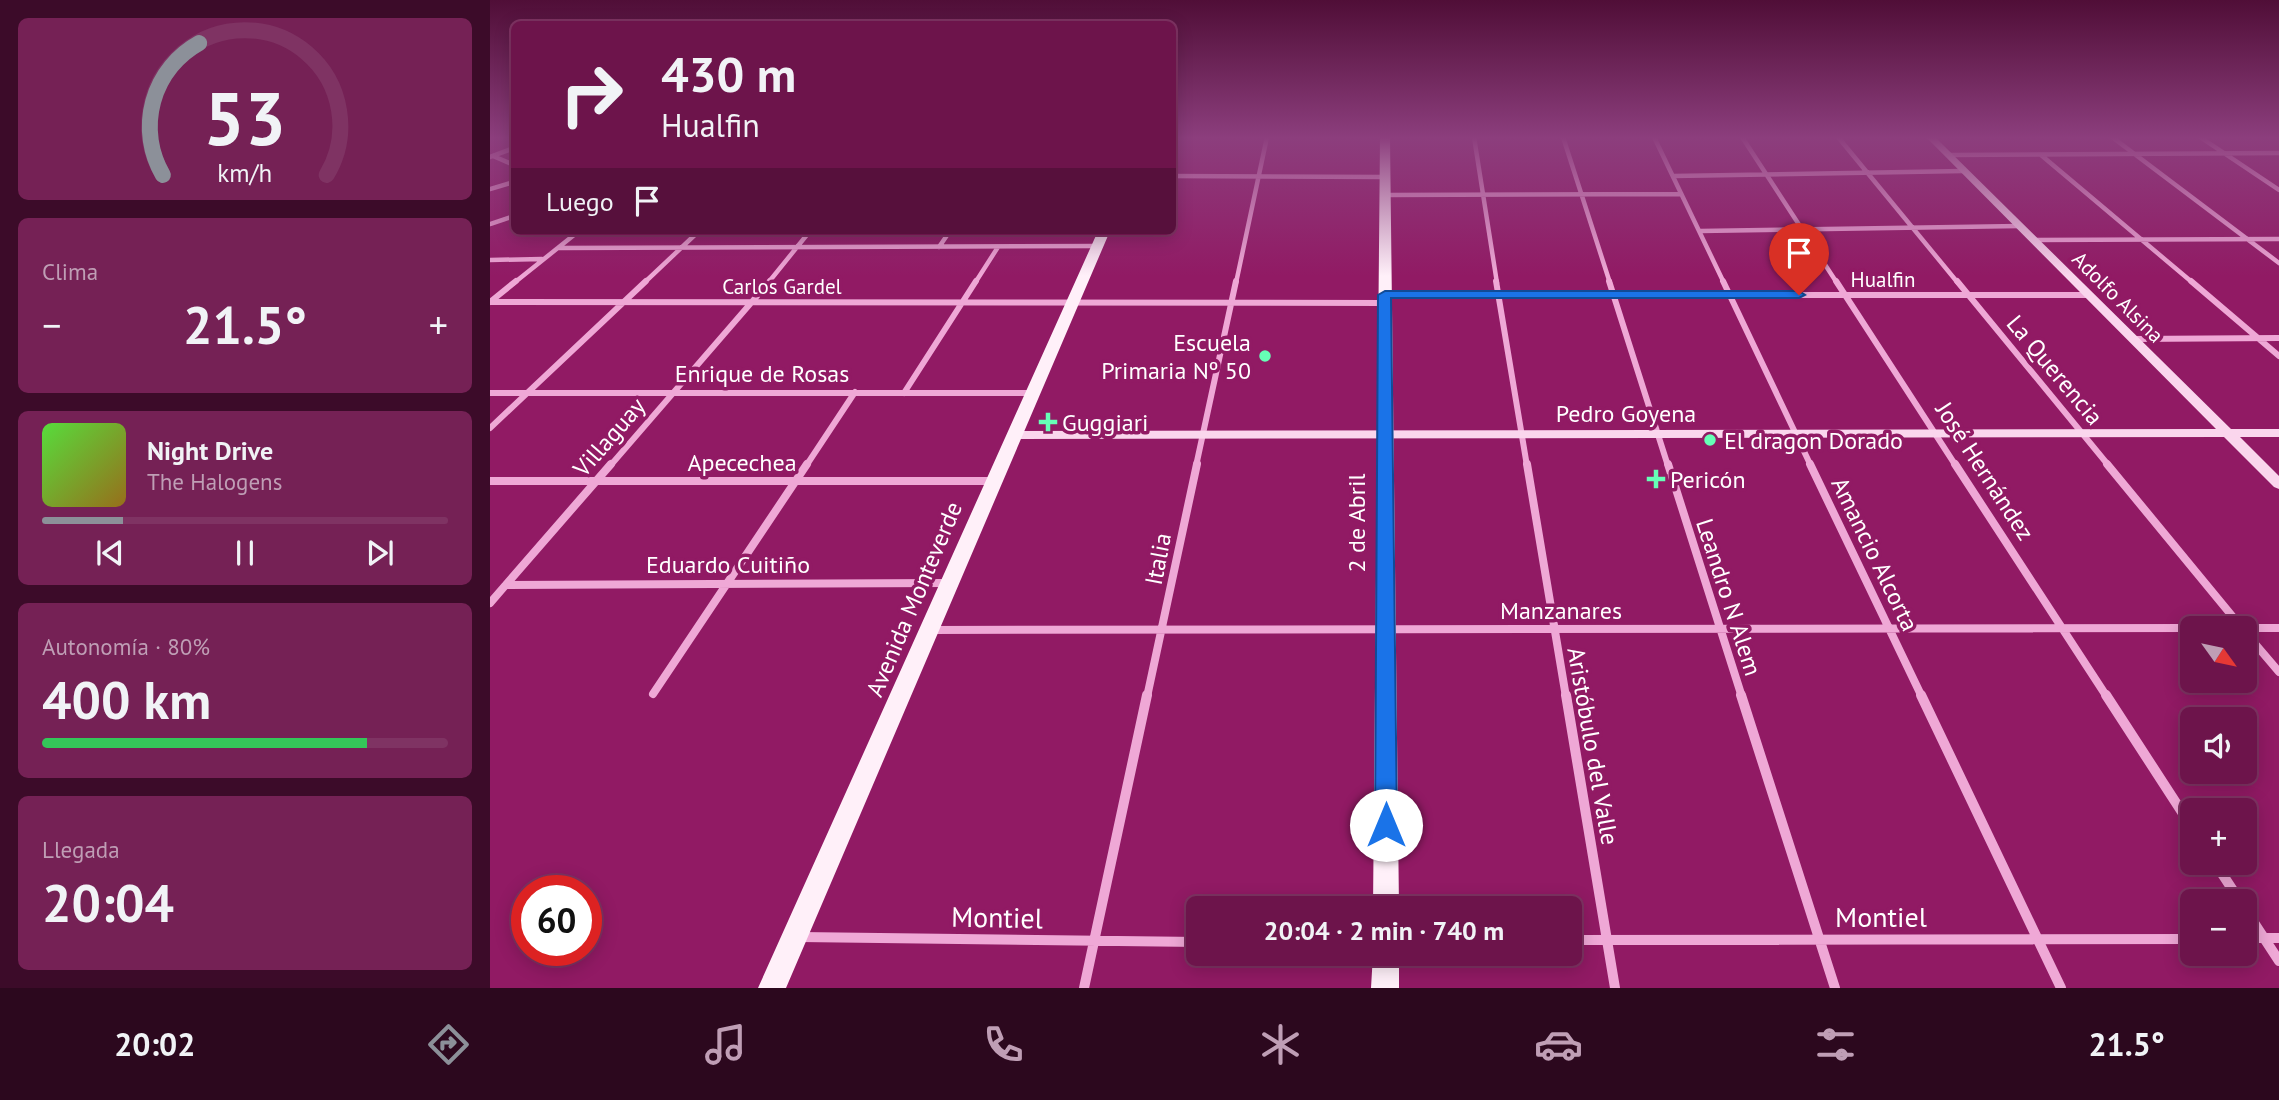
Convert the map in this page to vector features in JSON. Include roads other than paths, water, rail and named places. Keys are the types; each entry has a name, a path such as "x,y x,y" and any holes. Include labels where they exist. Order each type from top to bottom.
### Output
{"main road":[{"name":"2 de Abril","path":"1386,183 1386,896"},
{"name":"Avenida Monteverde","path":"772,988 1102,235"},
{"path":"1385,988 1386,966"}],"street":[{"path":"490,189 510,183"},
{"name":"Italia","path":"1084,988 1163,630 1202,436 1259,183"},
{"name":"Aristóbulo del Valle","path":"1482,183 1615,988"},
{"name":"Leandro N Alem","path":"1577,183 1835,988"},
{"name":"Amancio Alcorta","path":"1676,183 2061,988"},
{"name":"José Hernández","path":"1772,183 2180,809"},
{"name":"La Querencia","path":"1876,183 2232,616"},
{"name":"Adolfo Alsina","path":"1975,183 2279,484"},
{"path":"2076,183 2279,356"},
{"path":"2173,183 2279,263"},
{"path":"1386,195 1681,194"},
{"path":"490,224 511,217"},
{"path":"1700,230 2019,226"},
{"path":"490,302 574,235"},
{"path":"490,428 694,235"},
{"name":"Villaguay","path":"490,603 494,593 506,585 752,303 807,235"},
{"path":"939,247 947,235"},
{"path":"2034,240 2279,239"},
{"path":"558,247 1097,246"},
{"path":"904,393 998,247"},
{"path":"490,260 543,260"},
{"name":"Hualfin","path":"1073,303 1232,303 1499,295 2088,295"},
{"name":"Carlos Gardel","path":"490,302 1073,303"},
{"path":"2132,339 2279,338"},
{"path":"653,694 855,392"},
{"name":"Enrique de Rosas","path":"490,393 1034,393"},
{"name":"Pedro Goyena","path":"1015,435 2279,433"},
{"name":"Apecechea","path":"490,481 994,481"},
{"name":"Eduardo Cuitiño","path":"506,585 951,583"},
{"name":"Manzanares","path":"930,630 2180,628"},
{"path":"2258,629 2279,628"},
{"name":"La Querencia","path":"2258,647 2279,672"},
{"path":"2257,928 2279,961"},
{"name":"Montiel","path":"794,937 1186,942"},
{"name":"Montiel","path":"1582,940 2180,939"},
{"path":"2257,939 2279,939"}],"place":[{"name":"Escuela Primaria Nº 50","path":"1265,356"},
{"name":"Guggiari","path":"1048,422"},
{"name":"El dragon Dorado","path":"1710,440"},
{"name":"Pericón","path":"1656,479"}]}
